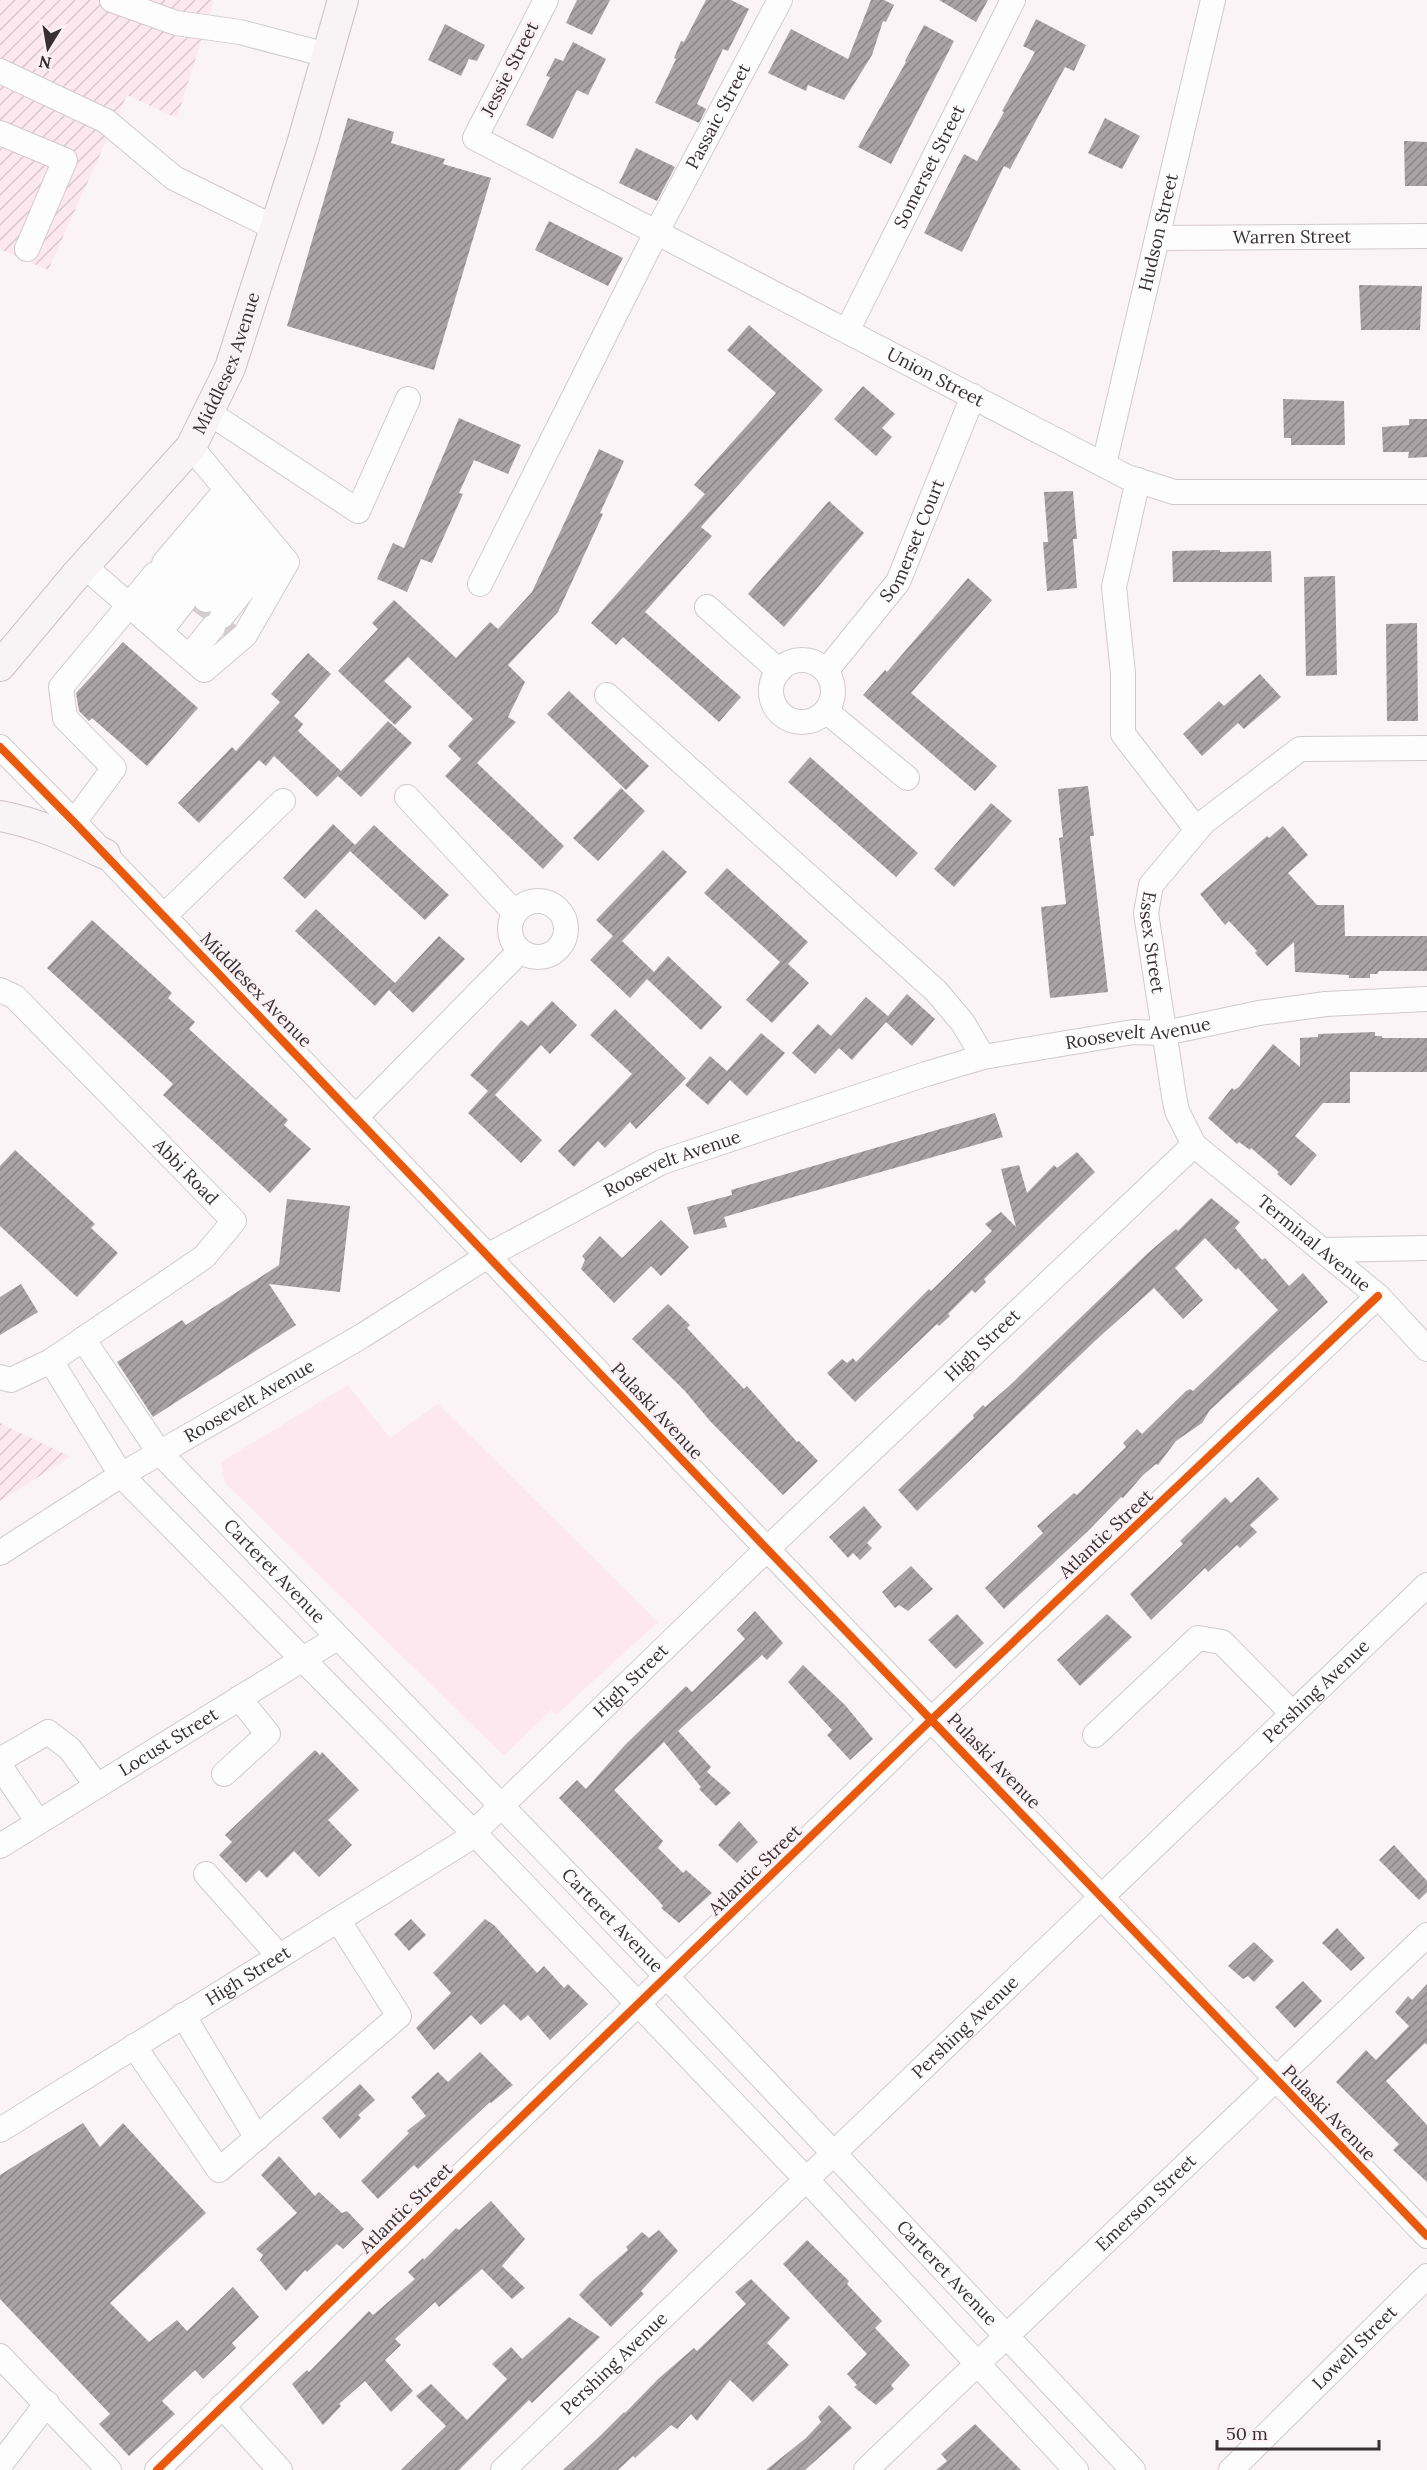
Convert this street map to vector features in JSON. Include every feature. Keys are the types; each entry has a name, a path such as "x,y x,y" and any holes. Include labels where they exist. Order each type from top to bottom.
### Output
{"main road":[{"name":"Middlesex Avenue","path":"0,666 191,447 230,368 275,228 343,0"},
{"path":"0,816 47,829 105,854"}],"street":[{"name":"Jessie Street","path":"475,138 546,0"},
{"name":"Passaic Street","path":"480,584 656,232 780,0"},
{"name":"Somerset Street","path":"847,331 1013,0"},
{"name":"Hudson Street","path":"1104,464 1213,0"},
{"path":"122,2 176,23 240,32 327,56"},
{"path":"0,70 106,121 174,178 275,228"},
{"path":"0,133 65,160 27,249"},
{"name":"Union Street","path":"475,138 1138,480 1174,492 1427,492"},
{"name":"Warren Street","path":"1157,238 1427,236"},
{"name":"Somerset Court","path":"826,671 898,582 973,396"},
{"path":"208,412 358,511 408,399"},
{"path":"84,567 204,670 245,635 287,562 191,447"},
{"path":"1138,480 1114,587 1123,673 1123,734 1197,830"},
{"path":"74,822 114,768 64,718 61,687 165,636 256,525"},
{"path":"165,636 256,525"},
{"path":"165,636 256,525"},
{"path":"707,607 779,670"},
{"path":"802,660 815,663 826,671 833,687 832,700 826,711 806,722 784,717 777,710 772,698 772,685 779,670 789,663 802,660"},
{"path":"607,695 936,991 963,1023 983,1057"},
{"path":"826,711 907,778"},
{"name":"Middlesex Avenue","path":"0,747 489,1255"},
{"name":"Essex Street","path":"1194,1144 1177,1111 1146,913 1151,885 1204,822 1300,749 1427,748"},
{"path":"406,797 515,913"},
{"path":"164,916 283,801"},
{"path":"541,900 556,908 566,922 564,940 553,953 544,957 532,957 520,951 510,935 510,923 515,913 529,902 541,900"},
{"path":"356,1117 520,951"},
{"name":"Abbi Road","path":"0,990 15,996 234,1221 204,1257 83,1340 51,1361 10,1380 0,1377"},
{"name":"Roosevelt Avenue","path":"0,1553 121,1475 362,1336 489,1255 662,1162 983,1057 1133,1032 1165,1033 1259,1013 1326,1004 1427,999"},
{"name":"Terminal Avenue","path":"1194,1144 1378,1296 1427,1349"},
{"name":"High Street","path":"0,2130 465,1841 766,1549 1194,1144"},
{"path":"1324,1250 1427,1248"},
{"name":"Pulaski Avenue","path":"489,1255 766,1549 1427,2236"},
{"name":"Atlantic Street","path":"157,2470 932,1719 1378,1296"},
{"path":"83,1340 159,1452"},
{"path":"51,1361 121,1475 474,1833 807,2180 1076,2470"},
{"name":"Carteret Avenue","path":"159,1452 336,1638 667,1977 1133,2470"},
{"name":"Pershing Avenue","path":"503,2470 1427,1585"},
{"name":"Locust Street","path":"0,1846 336,1638"},
{"path":"1095,1735 1198,1638 1222,1642 1292,1713"},
{"path":"224,1774 268,1734 239,1698"},
{"path":"0,1760 48,1732 70,1749 96,1786"},
{"path":"0,1766 38,1822"},
{"path":"206,1874 279,1956"},
{"path":"134,2046 219,2170 399,2016 338,1920"},
{"name":"Emerson Street","path":"866,2470 1427,1935"},
{"path":"183,2015 257,2138"},
{"name":"Lowell Street","path":"1231,2470 1427,2276"},
{"path":"0,2356 109,2470"},
{"path":"0,2465 47,2403"},
{"path":"222,2406 280,2470"}],"shaded area":[{"path":"0,0 214,0 177,118 127,95 48,270 0,249"},
{"path":"348,1385 390,1438 438,1404 658,1622 556,1715 551,1710 504,1756 225,1483 221,1462"},
{"path":"0,1423 70,1457 0,1501"}],"building":[{"path":"577,0 610,0 592,35 566,23"},
{"path":"706,0 731,0 749,9 728,51 723,49 697,104 706,109 699,123 655,103 676,59 674,58 681,41 684,42"},
{"path":"871,0 884,0 894,5 886,22 883,21 872,55 844,100 808,85 806,91 768,73 791,29 848,59"},
{"path":"939,0 988,0 976,22"},
{"path":"1036,19 1086,45 1074,71 1065,67 1010,169 1004,166 962,252 924,233 964,154 977,161 1004,112 1002,111 1035,52 1023,46"},
{"path":"445,24 485,45 477,61 469,59 461,76 428,60"},
{"path":"924,25 954,41 891,164 858,147"},
{"path":"573,42 606,59 588,95 577,90 553,139 526,125 550,77 546,76 555,58 563,61"},
{"path":"348,118 394,132 391,143 445,159 443,164 491,178 434,370 287,326"},
{"path":"1105,118 1140,136 1122,169 1088,153"},
{"path":"1404,141 1427,142 1427,186 1405,186"},
{"path":"636,148 675,167 657,201 619,183"},
{"path":"549,221 623,258 608,286 535,250"},
{"path":"1359,285 1422,286 1420,330 1361,330"},
{"path":"749,325 823,390 701,527 712,536 645,612 741,697 719,722 623,637 616,645 591,623 705,494 694,485 776,393 727,350"},
{"path":"863,386 895,414 882,428 892,437 876,456 834,419"},
{"path":"1283,399 1344,401 1345,445 1291,445 1291,438 1284,438"},
{"path":"459,418 521,445 508,474 474,460 459,493 463,494 432,563 421,559 407,592 377,579 393,543 404,548"},
{"path":"1409,419 1427,419 1427,457 1408,458 1409,452 1383,452 1382,427 1409,425"},
{"path":"599,449 624,461 600,513 603,514 558,612 508,665 525,682 508,717 516,722 477,763 564,846 543,869 445,776 461,759 448,746 473,719 408,657 384,681 412,707 395,725 338,671 378,629 372,623 394,600 456,658 490,622 498,629 532,592"},
{"path":"1073,491 1077,539 1073,539 1077,588 1047,591 1043,542 1048,542 1044,492"},
{"path":"829,501 864,533 784,627 748,594"},
{"path":"1220,550 1220,552 1271,551 1272,582 1173,582 1172,551"},
{"path":"1335,576 1337,675 1306,676 1304,577"},
{"path":"968,578 992,600 911,693 997,766 975,791 863,695 885,670 887,672"},
{"path":"1417,623 1418,721 1387,721 1386,624"},
{"path":"123,642 198,708 147,766 92,718 89,721 79,711 76,693"},
{"path":"308,653 331,674 294,716 303,724 298,731 341,771 388,721 412,743 361,797 338,776 317,797 274,756 266,766 259,760 199,823 178,803 232,747 236,751 280,702 271,694"},
{"path":"1260,674 1281,697 1244,729 1238,723 1202,756 1183,734 1219,701 1224,706"},
{"path":"569,691 649,766 626,790 547,714"},
{"path":"810,757 918,853 896,877 788,782"},
{"path":"1088,786 1094,836 1090,836 1108,992 1050,998 1041,907 1066,904 1059,838 1063,837 1058,789"},
{"path":"621,788 645,811 598,861 573,838"},
{"path":"991,803 1012,821 954,887 934,869"},
{"path":"333,824 355,845 374,825 449,895 425,920 350,851 305,899 283,878"},
{"path":"1283,826 1308,855 1288,873 1317,905 1344,905 1345,936 1427,936 1427,971 1379,971 1377,974 1370,974 1370,978 1295,972 1294,942 1267,966 1255,953 1257,951 1229,921 1225,925 1200,894 1267,836 1269,838"},
{"path":"663,850 687,872 622,941 654,972 668,956 722,1007 701,1030 647,979 630,998 590,960 613,936 596,920"},
{"path":"727,868 808,942 788,964 809,983 772,1023 746,1000 780,962 704,893"},
{"path":"316,909 395,983 439,936 465,959 413,1013 389,990 375,1006 295,931"},
{"path":"92,920 172,993 168,998 195,1022 189,1029 288,1120 284,1125 311,1149 270,1193 163,1095 173,1084 47,968"},
{"path":"907,994 935,1019 912,1046 886,1022 852,1060 839,1048 815,1074 792,1053 818,1024 831,1036 866,997 888,1016"},
{"path":"552,1001 577,1025 550,1054 541,1045 495,1095 542,1140 521,1163 468,1113 488,1091 470,1075 521,1020 528,1026"},
{"path":"615,1009 686,1078 636,1129 630,1122 605,1148 598,1141 574,1167 558,1151 632,1074 590,1035"},
{"path":"1375,1032 1375,1036 1382,1036 1382,1038 1427,1038 1427,1072 1350,1072 1350,1103 1323,1103 1295,1136 1317,1155 1291,1186 1277,1174 1279,1172 1251,1148 1250,1150 1239,1142 1237,1144 1208,1118 1232,1088 1234,1090 1239,1087 1273,1044 1300,1067 1300,1038 1318,1037 1318,1034"},
{"path":"761,1033 785,1053 747,1096 730,1080 708,1105 685,1085 710,1056 727,1071"},
{"path":"995,1113 1003,1137 724,1217 727,1227 694,1235 687,1207 732,1195 731,1190"},
{"path":"15,1150 95,1224 91,1228 118,1253 77,1297 0,1226 0,1166"},
{"path":"1077,1152 1095,1172 984,1279 986,1282 975,1293 972,1290 948,1314 950,1316 939,1326 937,1324 855,1402 827,1373 842,1359 847,1363 853,1358 856,1362 929,1289 931,1291 992,1231 985,1224 1001,1212 1016,1227 1001,1169 1019,1165 1027,1193 1054,1165 1057,1168"},
{"path":"1211,1198 1240,1222 1235,1228 1262,1260 1265,1258 1289,1286 1303,1273 1328,1302 1210,1410 1202,1423 1176,1441 1158,1465 1156,1464 1143,1475 1123,1498 1121,1497 1004,1609 985,1588 1043,1533 1037,1526 1074,1493 1077,1495 1126,1447 1123,1443 1137,1429 1142,1434 1186,1391 1190,1389 1193,1391 1278,1310 1238,1268 1236,1270 1205,1238 1175,1268 1203,1300 1183,1319 1154,1288 1096,1340 917,1511 898,1490 974,1418 973,1415 983,1405 985,1407 1008,1387 1148,1253 1176,1229 1178,1231"},
{"path":"287,1199 350,1206 340,1292 269,1284 296,1325 153,1417 117,1362 182,1320 186,1325 279,1265"},
{"path":"661,1220 689,1247 661,1276 651,1266 614,1303 581,1269 585,1260 582,1256 600,1236 622,1258"},
{"path":"21,1284 38,1312 0,1335 0,1297"},
{"path":"668,1304 690,1325 687,1328 744,1389 747,1386 797,1442 799,1441 818,1461 783,1495 710,1421 685,1391 632,1339"},
{"path":"1258,1477 1279,1499 1250,1525 1257,1532 1240,1548 1237,1545 1208,1572 1205,1568 1151,1620 1130,1594 1183,1544 1180,1541 1225,1497 1231,1503"},
{"path":"864,1506 882,1527 867,1543 872,1548 860,1560 853,1553 848,1558 829,1537"},
{"path":"911,1566 933,1589 908,1611 899,1605 895,1608 882,1592"},
{"path":"755,1611 783,1643 767,1660 762,1655 678,1731 711,1767 707,1772 731,1793 716,1806 699,1789 701,1787 664,1742 614,1790 663,1841 658,1848 683,1873 686,1870 712,1893 679,1923 661,1908 663,1906 657,1899 559,1798 577,1780 586,1789 625,1745 686,1686 692,1692 745,1639 737,1630"},
{"path":"957,1614 984,1643 956,1669 928,1640"},
{"path":"1107,1614 1132,1637 1080,1686 1057,1660"},
{"path":"803,1665 845,1705 873,1739 850,1760 827,1735 832,1730 788,1682"},
{"path":"315,1750 320,1755 322,1752 359,1790 328,1820 352,1845 319,1877 294,1851 267,1878 259,1870 246,1883 219,1855 232,1842 225,1835"},
{"path":"739,1821 758,1842 737,1863 718,1845"},
{"path":"1394,1845 1427,1881 1427,1892 1419,1900 1379,1860"},
{"path":"411,1919 426,1935 409,1951 394,1934"},
{"path":"485,1919 494,1925 537,1973 544,1966 564,1988 568,1984 588,2004 550,2040 528,2015 521,2021 504,2004 481,2025 471,2015 434,2050 416,2028 451,1993 433,1973"},
{"path":"1337,1928 1365,1958 1351,1971 1322,1943"},
{"path":"1254,1942 1274,1961 1254,1982 1248,1976 1243,1979 1228,1966"},
{"path":"1303,1981 1322,2001 1295,2028 1275,2007"},
{"path":"1427,1984 1427,2045 1425,2043 1386,2081 1427,2125 1427,2182 1393,2150 1399,2144 1336,2082 1366,2050 1376,2060 1409,2026 1395,2012 1408,1996 1412,2000"},
{"path":"480,2052 513,2085 490,2102 418,2169 414,2165 378,2199 361,2181 409,2133 407,2131 426,2116 411,2097 438,2072 448,2082"},
{"path":"360,2084 375,2100 358,2115 361,2118 340,2139 322,2118"},
{"path":"83,2123 100,2147 123,2123 206,2213 110,2303 149,2342 177,2320 187,2331 233,2287 259,2317 232,2343 236,2348 203,2379 195,2370 162,2401 175,2414 129,2456 99,2424 110,2414 0,2299 0,2175"},
{"path":"279,2156 315,2196 319,2192 342,2213 347,2211 364,2229 343,2249 337,2244 307,2272 305,2270 286,2291 260,2260 263,2255 256,2249 297,2213 261,2175"},
{"path":"491,2201 525,2239 502,2266 525,2288 512,2299 482,2269 439,2307 435,2302 395,2339 401,2345 385,2360 413,2391 391,2412 365,2381 339,2404 341,2406 323,2425 292,2384 307,2370 309,2372 369,2311 373,2315 415,2279 408,2272 423,2258 424,2260 456,2228 459,2230"},
{"path":"659,2230 678,2251 641,2291 644,2294 611,2327 579,2295 628,2250 626,2247 642,2232 649,2238"},
{"path":"807,2240 849,2281 847,2284 882,2321 875,2328 910,2365 891,2385 894,2389 876,2405 854,2387 857,2385 847,2374 867,2354 783,2264"},
{"path":"751,2279 790,2318 767,2343 789,2365 753,2402 730,2380 697,2421 691,2414 677,2429 671,2425 635,2458 633,2456 618,2470 563,2470 658,2379 694,2348 697,2351 746,2304 735,2292"},
{"path":"569,2317 600,2337 532,2403 529,2400 459,2470 401,2470 446,2426 416,2396 431,2384 467,2420 507,2379 492,2364 511,2347 522,2359"},
{"path":"829,2405 852,2428 805,2470 766,2470 806,2438 821,2422 818,2417"},
{"path":"975,2424 1021,2470 936,2470 947,2461 941,2454"}],"tunnel":[{"path":"196,613 206,600"},
{"path":"222,634 232,622"}],"cycle path":[{"path":"0,747 1427,2236"},
{"path":"157,2470 932,1719 1378,1296"}]}
